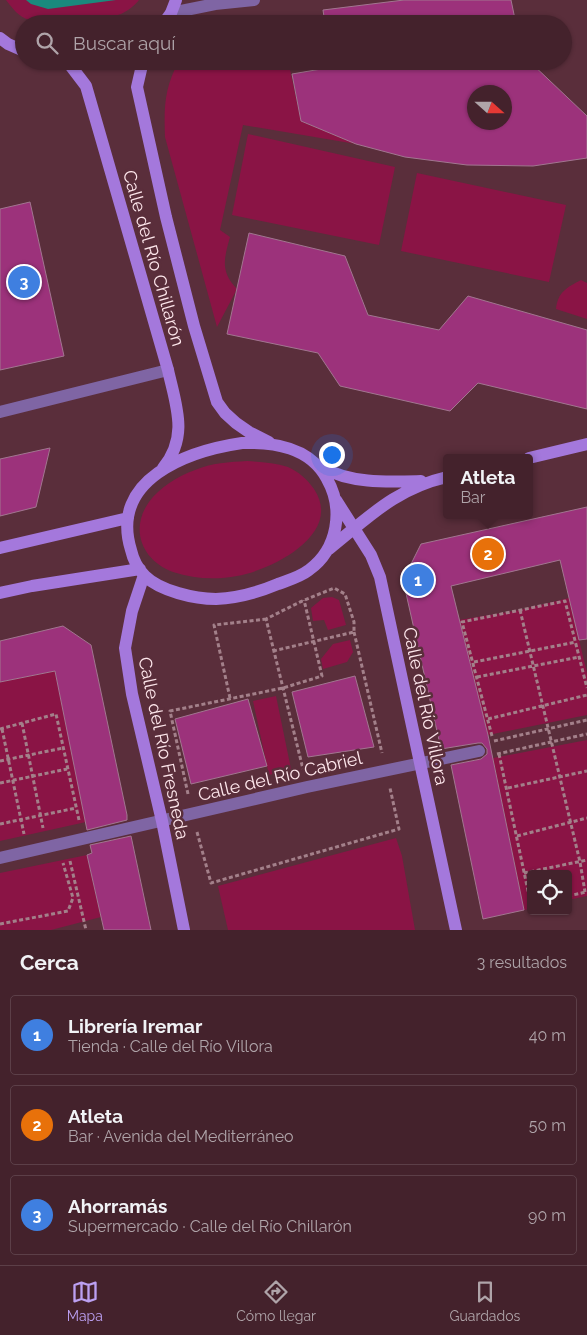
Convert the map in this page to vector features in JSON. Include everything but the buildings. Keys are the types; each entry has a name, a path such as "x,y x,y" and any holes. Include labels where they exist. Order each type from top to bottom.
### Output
{"street":[{"path":"171,13 176,0"},
{"path":"171,13 214,4 254,0"},
{"path":"3,43 15,48"},
{"name":"Calle del Río Chillarón","path":"74,70 86,86 168,370 178,411 178,438 170,458 162,468"},
{"name":"Calle del Río Chillarón","path":"141,70 137,87 166,217 194,326 217,402 224,413 236,423 271,443"},
{"path":"0,412 168,370"},
{"path":"428,481 347,478 317,465 295,450 271,443 242,443 216,447 191,454 162,468 140,489 132,503 128,518 130,548 142,572 151,581 174,591 206,599 218,599 261,590 299,577 310,570 327,550 354,527 402,492 428,481 443,478"},
{"path":"533,457 587,444"},
{"name":"Calle del Río Villora","path":"317,465 332,486 336,499 371,555 380,577 456,930"},
{"path":"327,550 333,538 336,525 336,499"},
{"path":"0,548 128,518"},
{"path":"0,593 32,586 142,572"},
{"name":"Calle del Río Fresneda","path":"142,572 125,648 132,694 162,821 184,930"},
{"name":"Calle del Río Cabriel","path":"0,858 307,787 485,750"}],"path":[{"path":"230,698 214,625 266,619 304,600 334,588 345,594 354,622 354,632 399,829 211,882 192,814 170,711 283,688 322,676 304,600"},
{"path":"494,741 462,622 565,601 587,688"},
{"path":"520,610 586,892 572,895"},
{"path":"266,619 307,787"},
{"path":"273,652 354,632"},
{"path":"474,662 576,642"},
{"path":"477,677 579,657"},
{"path":"488,719 587,695"},
{"path":"27,852 9,759 1,729 56,714 83,840"},
{"path":"485,750 494,741 587,720"},
{"path":"22,724 40,815 57,846 86,930"},
{"path":"485,750 499,753 587,734"},
{"path":"0,760 63,748"},
{"path":"499,753 508,788 527,887"},
{"path":"0,783 67,769"},
{"path":"508,788 587,771"},
{"path":"0,824 76,808"},
{"path":"517,836 587,818"},
{"path":"1,930 0,925 68,911 73,898 57,846"},
{"path":"524,873 587,860"}],"shaded area":[{"path":"6,0 139,0 126,11 117,15 20,15"},
{"path":"26,0 116,0 48,9 31,4"},
{"path":"290,70 301,121 356,144 243,125 220,230 230,237 225,264 228,276 237,289 217,327 165,137 166,98 174,71"},
{"path":"248,134 395,167 379,245 232,215"},
{"path":"417,173 566,205 549,282 401,251"},
{"path":"581,280 587,283 587,319 556,309 561,294"},
{"path":"247,461 288,467 309,482 321,505 320,521 312,535 285,558 252,572 237,576 213,578 189,576 173,572 154,560 142,543 140,534 140,523 143,513 153,497 163,487 176,479 201,468 221,463"},
{"path":"332,597 339,600 346,625 328,630 324,620 313,621 311,608 323,598"},
{"path":"569,598 587,673 587,715 488,735 459,620 520,610"},
{"path":"350,640 353,652 347,662 323,669 321,659 333,644"},
{"path":"55,671 86,822 0,841 0,682"},
{"path":"276,696 291,769 269,775 253,701"},
{"path":"587,740 587,896 572,899 572,870 527,870 527,910 524,910 493,758"},
{"path":"396,838 402,856 415,930 228,930 218,886"},
{"path":"87,855 101,917 51,930 0,930 0,873"}],"place":[{"name":"Ahorramás","path":"24,282"},
{"name":"Atleta","path":"488,554"},
{"name":"Librería Iremar","path":"418,580"}]}
